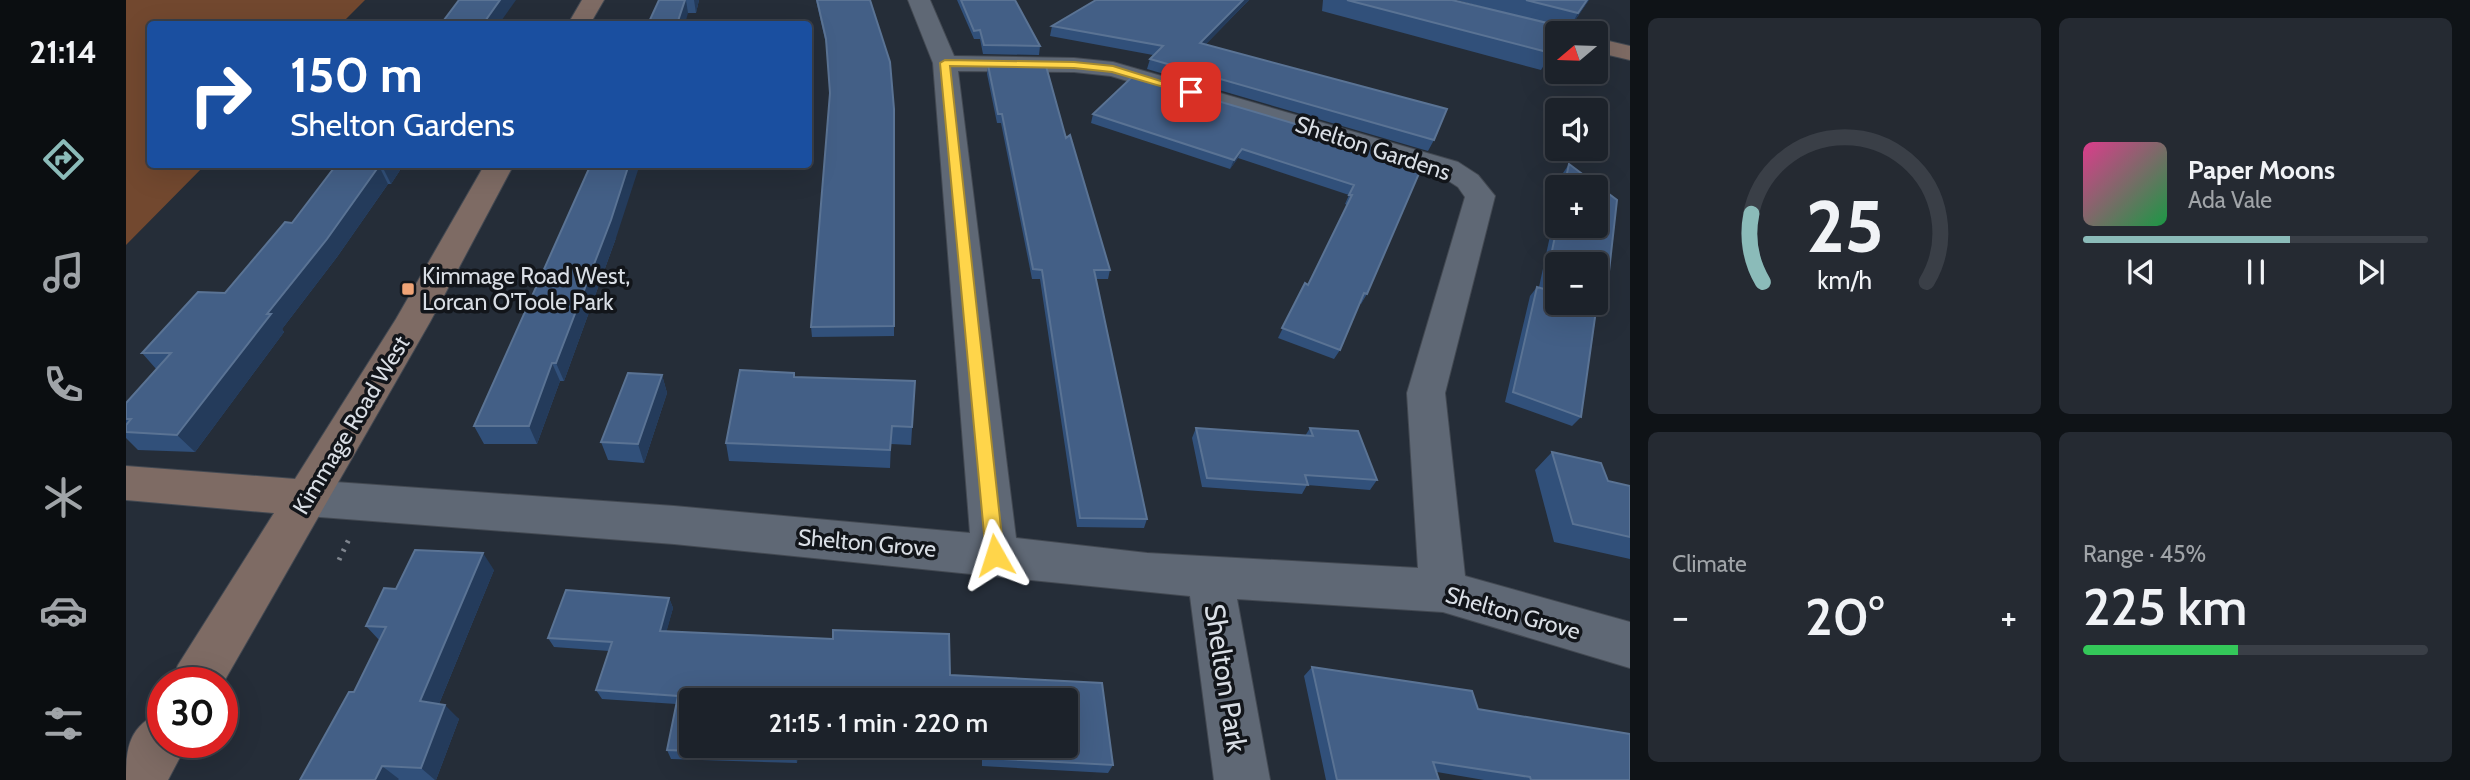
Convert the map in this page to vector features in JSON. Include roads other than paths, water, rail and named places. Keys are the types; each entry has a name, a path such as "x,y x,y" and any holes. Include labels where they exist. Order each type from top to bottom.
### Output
{"main road":[{"path":"581,21 593,0"},
{"path":"1608,48 1630,53"},
{"name":"Kimmage Road West","path":"205,667 412,322 498,168"},
{"path":"126,482 307,498"},
{"path":"138,780 151,758"}],"street":[{"path":"919,0 945,63 995,555"},
{"name":"Shelton Gardens","path":"945,63 1074,65 1113,69 1448,168 1468,181 1480,195 1426,393 1443,592"},
{"name":"Shelton Grove","path":"307,498 674,525 995,555 1147,573 1443,592 1630,645"},
{"name":"Shelton Park","path":"1210,575 1242,780"}],"place":[{"name":"Kimmage Road West, Lorcan O'Toole Park","path":"408,289"}]}
